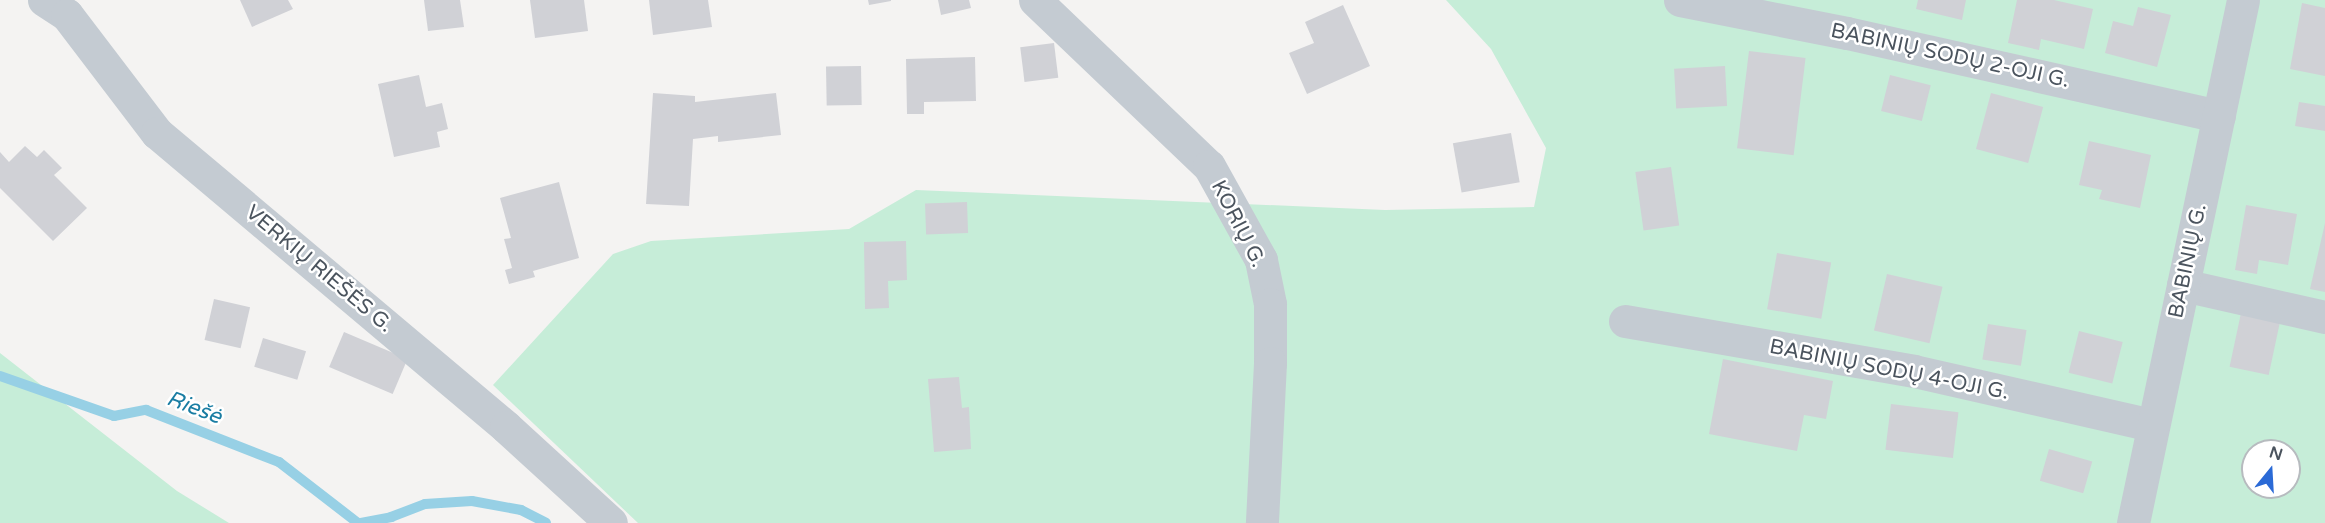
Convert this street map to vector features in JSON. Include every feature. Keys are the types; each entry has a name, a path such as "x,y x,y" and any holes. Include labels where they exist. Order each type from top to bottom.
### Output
{"street":[{"name":"VERKIŲ RIEŠĖS G.","path":"44,0 67,15 157,133 506,427 611,523"},
{"name":"KORIŲ G.","path":"1035,0 1209,166 1261,260 1270,304 1270,363 1262,523"},
{"name":"BABINIŲ SODŲ 2-OJI G.","path":"1680,0 1846,33 2219,116"},
{"name":"BABINIŲ G.","path":"2133,523 2151,425 2243,0"},
{"path":"2183,285 2325,317"},
{"name":"BABINIŲ SODŲ 4-OJI G.","path":"1625,321 1914,371 2151,425"}],"green space":[{"path":"1446,0 2325,0 2325,523 638,523 493,385 613,254 651,241 849,229 916,190 1385,210 1534,207 1546,148 1491,49"},
{"path":"0,353 177,491 229,523 0,523"}],"building":[{"path":"240,0 288,0 293,9 252,27"},
{"path":"424,0 460,0 464,27 428,31"},
{"path":"530,0 584,0 588,31 535,38"},
{"path":"649,0 708,0 712,27 653,35"},
{"path":"868,0 891,0 891,1 869,5"},
{"path":"938,0 969,0 971,8 941,15"},
{"path":"1918,0 1966,0 1962,20 1916,9"},
{"path":"2017,0 2054,0 2093,9 2084,49 2041,39 2039,50 2008,43"},
{"path":"2302,3 2325,8 2325,76 2290,69"},
{"path":"1343,5 1370,66 1307,94 1289,53 1314,43 1305,22"},
{"path":"2138,7 2171,15 2157,67 2105,53 2113,21 2133,26"},
{"path":"1054,43 1058,78 1025,82 1020,47"},
{"path":"1749,51 1806,58 1794,155 1737,148"},
{"path":"975,57 976,101 924,102 924,114 907,114 906,59"},
{"path":"861,66 862,105 827,106 826,67"},
{"path":"1725,66 1727,106 1676,109 1674,69"},
{"path":"419,75 426,107 442,103 448,129 437,132 440,147 394,157 378,84"},
{"path":"1890,75 1931,85 1922,121 1881,111"},
{"path":"653,93 695,96 695,102 776,93 781,135 718,142 718,136 693,139 689,206 646,204"},
{"path":"1991,93 2043,107 2028,163 1976,149"},
{"path":"2299,102 2325,106 2325,131 2295,126"},
{"path":"1511,133 1520,182 1462,192 1453,143"},
{"path":"2089,141 2151,155 2140,208 2099,199 2102,190 2079,185"},
{"path":"25,146 37,157 44,150 62,168 54,175 87,208 53,241 0,188 0,152 9,162"},
{"path":"1671,167 1679,225 1644,230 1635,172"},
{"path":"559,182 579,258 533,271 535,277 509,284 505,270 512,268 504,239 511,238 500,198"},
{"path":"967,202 968,233 926,234 925,203"},
{"path":"2246,205 2297,214 2288,265 2259,260 2257,274 2235,270"},
{"path":"2325,223 2325,292 2310,289"},
{"path":"906,241 907,280 888,281 889,308 865,309 864,242"},
{"path":"1777,253 1831,263 1821,319 1767,309"},
{"path":"1887,274 1943,287 1929,343 1874,331"},
{"path":"214,299 250,307 241,348 205,340"},
{"path":"2241,313 2280,321 2269,375 2230,367"},
{"path":"1988,324 2027,330 2021,366 1982,360"},
{"path":"2079,331 2123,342 2112,384 2069,373"},
{"path":"344,332 408,359 393,394 329,367"},
{"path":"263,338 306,351 297,380 254,367"},
{"path":"1723,359 1833,381 1826,419 1804,415 1797,451 1709,434"},
{"path":"959,377 962,408 969,407 971,449 934,452 928,379"},
{"path":"1891,404 1958,412 1953,458 1885,450"},
{"path":"2049,449 2092,461 2083,493 2040,481"}],"waterway":[{"name":"Riešė","path":"0,376 114,416 146,410 279,462 358,523"},
{"name":"Riešė","path":"361,523 391,517 425,504 472,501 521,510 546,523"}]}
